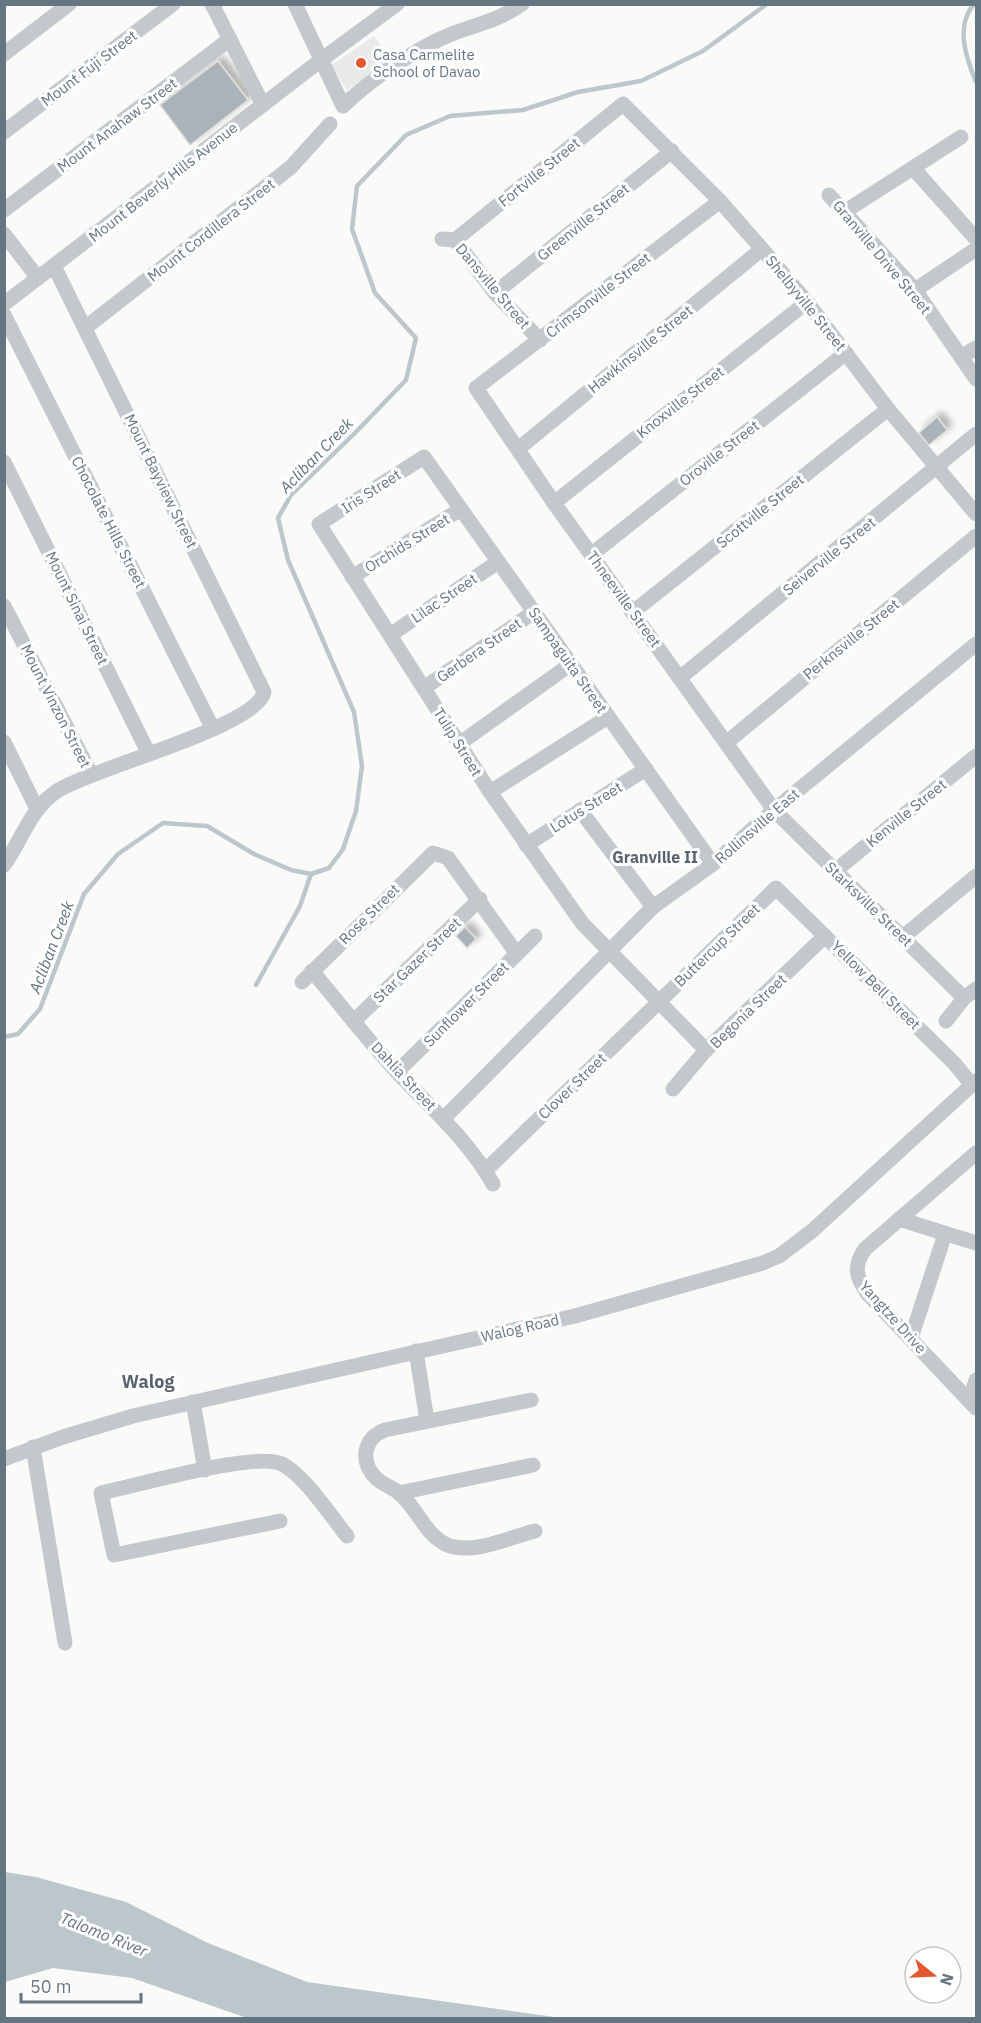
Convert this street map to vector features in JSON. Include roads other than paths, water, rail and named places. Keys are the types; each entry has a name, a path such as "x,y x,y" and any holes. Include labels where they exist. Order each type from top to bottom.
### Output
{"street":[{"path":"4,54 69,4"},
{"name":"Mount Fuji Street","path":"4,132 174,4"},
{"path":"212,4 263,105"},
{"path":"295,4 343,106 417,52 454,33 498,20 522,4"},
{"name":"Mount Beverly Hills Avenue","path":"4,304 397,4"},
{"name":"Mount Anahaw Street","path":"4,210 230,39"},
{"name":"Shelbyville Street","path":"623,104 720,201 762,249 807,302 888,409 976,514"},
{"name":"Fortville Street","path":"448,240 623,104"},
{"name":"Mount Cordillera Street","path":"85,328 297,162 330,124"},
{"path":"844,212 961,137"},
{"name":"Greenville Street","path":"495,293 672,151"},
{"path":"914,168 976,239"},
{"name":"Granville Drive Street","path":"829,195 915,290 976,379"},
{"name":"Crimsonville Street","path":"476,388 720,201"},
{"path":"4,234 38,279"},
{"name":"Dansville Street","path":"448,240 540,340"},
{"name":"Hawkinsville Street","path":"518,449 762,249"},
{"path":"915,290 976,249"},
{"name":"Mount Bayview Street","path":"54,266 263,687 264,696 258,703 213,729"},
{"name":"Knoxville Street","path":"554,503 807,302"},
{"name":"Chocolate Hills Street","path":"4,315 213,729"},
{"path":"962,357 976,348"},
{"name":"Oroville Street","path":"592,554 846,352"},
{"name":"Thneeville Street","path":"476,388 554,503 681,677 774,810"},
{"name":"Scottville Street","path":"633,612 888,409"},
{"name":"Seiverville Street","path":"681,677 976,434"},
{"name":"Sampaguita Street","path":"424,457 713,864"},
{"name":"Iris Street","path":"319,524 424,457"},
{"name":"Mount Sinai Street","path":"4,462 149,754"},
{"name":"Orchids Street","path":"352,577 461,509"},
{"name":"Tulip Street","path":"319,524 490,792 582,923 706,1050"},
{"name":"Perknsville Street","path":"726,743 976,536"},
{"name":"Lilac Street","path":"390,635 498,562"},
{"name":"Mount Vinzon Street","path":"4,606 91,774"},
{"name":"Gerbera Street","path":"424,688 534,612"},
{"name":"Rollinsville East","path":"444,1118 653,907 713,864 774,810 976,644"},
{"path":"459,744 571,664"},
{"path":"490,792 608,717"},
{"path":"4,865 37,809 58,790 91,774 213,729"},
{"path":"4,742 37,809"},
{"name":"Kenville Street","path":"835,871 976,756"},
{"name":"Lotus Street","path":"526,845 646,769"},
{"path":"580,810 653,907"},
{"name":"Starksville Street","path":"774,810 903,937 970,994"},
{"name":"Rose Street","path":"307,977 427,856 439,853 448,858 480,899"},
{"path":"903,937 976,876"},
{"name":"Yellow Bell Street","path":"776,888 974,1083"},
{"name":"Buttercup Street","path":"658,1002 776,888"},
{"path":"480,899 517,954"},
{"name":"Star Gazer Street","path":"354,1021 480,899"},
{"name":"Sunflower Street","path":"397,1072 535,936"},
{"name":"Begonia Street","path":"673,1089 706,1050 825,936"},
{"name":"Dahlia Street","path":"307,977 354,1021 397,1072 444,1118 489,1177"},
{"path":"946,1022 970,994"},
{"name":"Clover Street","path":"489,1177 658,1002"},
{"name":"Walog Road","path":"4,1459 98,1426 193,1402 575,1316 735,1271 779,1256 812,1231 974,1083"},
{"name":"Yangtze Drive","path":"973,1404 867,1293 856,1274 856,1265 865,1249 976,1153"},
{"path":"899,1219 976,1243"},
{"path":"911,1338 945,1233"},
{"path":"416,1351 427,1421"},
{"path":"973,1404 976,1380"},
{"path":"531,1400 385,1430 373,1435 368,1442 366,1454 369,1468 375,1477 399,1493 433,1535 449,1545 472,1547 535,1531"},
{"path":"193,1402 205,1470"},
{"path":"33,1447 65,1643"},
{"path":"280,1521 114,1555 101,1493 205,1470 267,1460 281,1463 293,1472 347,1536"},
{"path":"399,1493 533,1465"}],"water":[{"name":"Talomo River","path":"5,1872 36,1877 126,1902 208,1943 307,1982 562,2018 247,2018 132,1978 53,1968 5,1982"}],"waterway":[{"name":"Acliban Creek","path":"4,1037 18,1034 40,1009 84,894 118,854 163,823 207,826 254,854 291,870 311,874 329,868 343,849 356,811 362,766 354,712 288,560 278,518 291,495 406,380 416,338 375,293 352,229 357,186 406,135 450,116 523,110 578,92 641,81 703,51 767,4"},
{"name":"Acliban Creek","path":"974,4 965,23 964,43 976,82"},
{"path":"256,985 300,906 311,874"}],"place":[{"name":"Casa Carmelite School of Davao","path":"361,63"}],"district":[{"name":"Granville II","path":"655,857"},
{"name":"Walog","path":"148,1381"}]}
